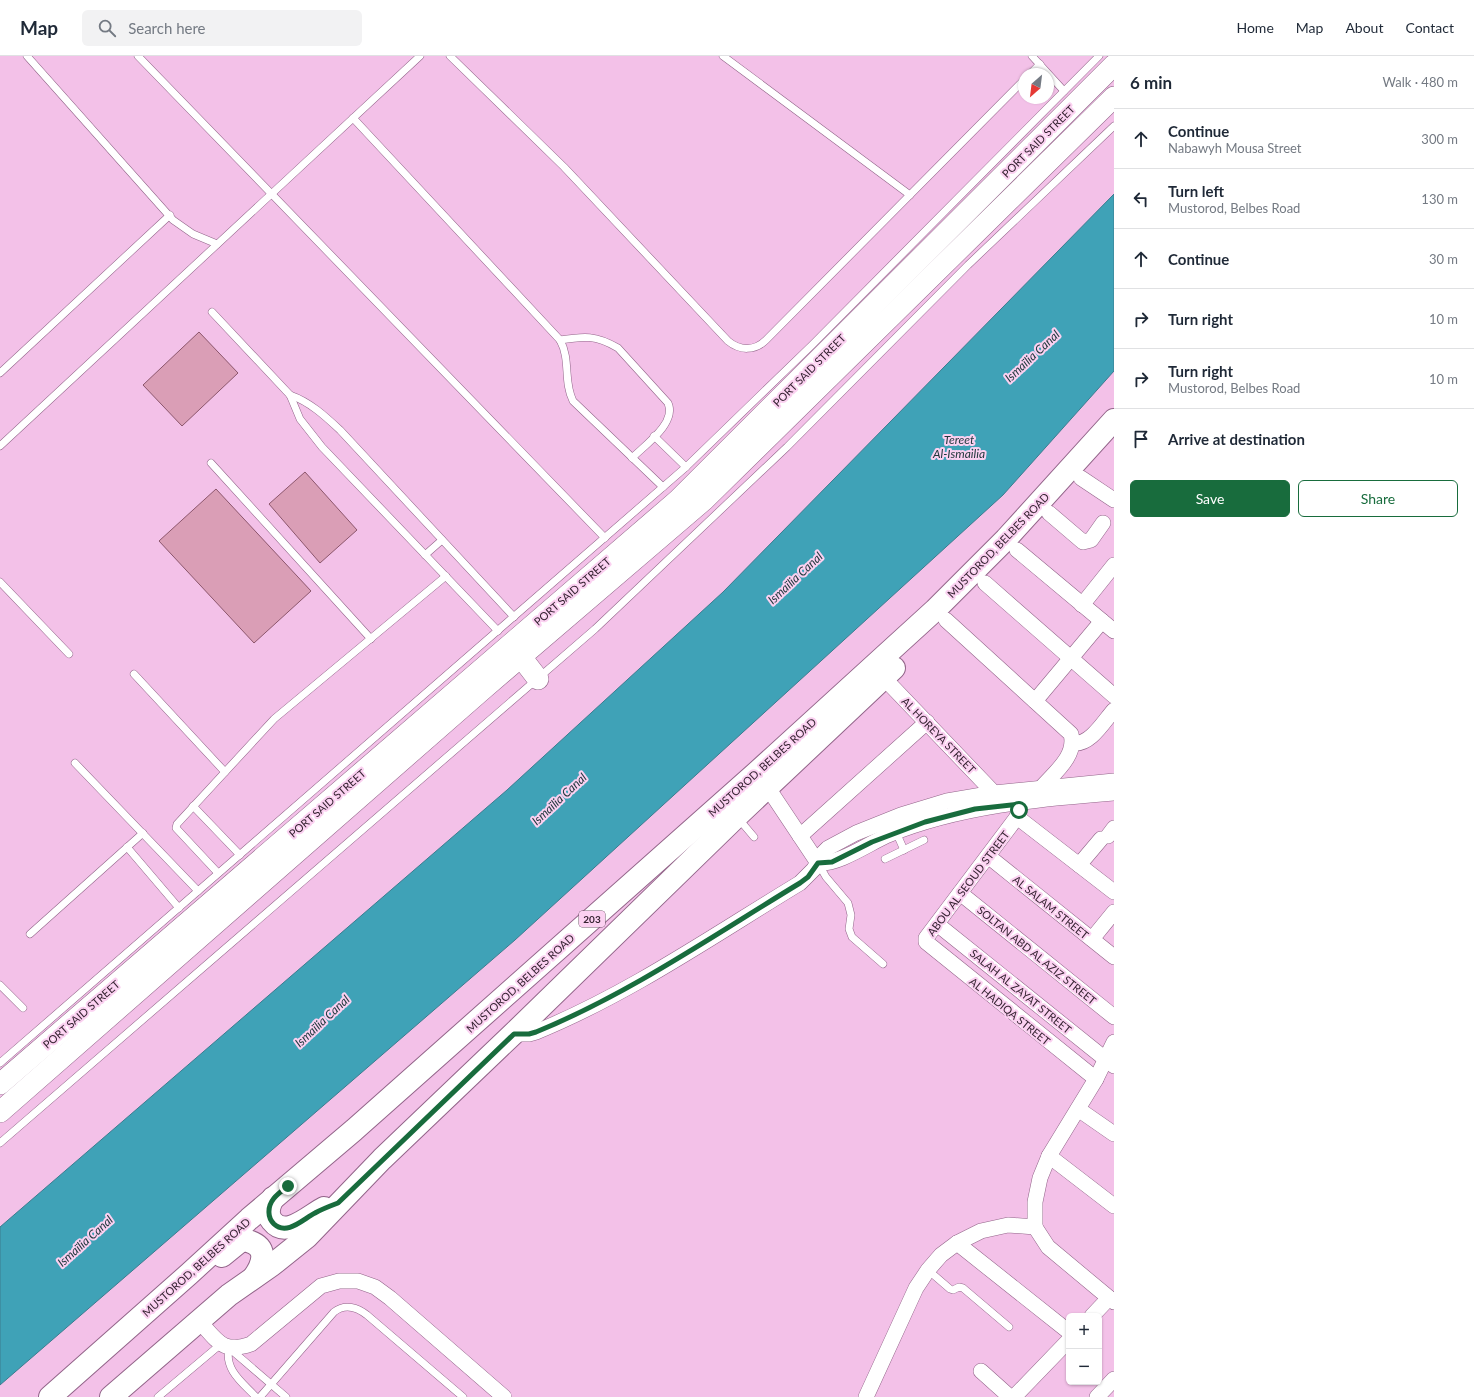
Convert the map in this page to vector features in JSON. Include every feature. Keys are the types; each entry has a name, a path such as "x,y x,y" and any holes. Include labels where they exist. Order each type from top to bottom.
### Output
{"main road":[{"name":"PORT SAID STREET","path":"0,1084 678,500 1114,65"},
{"name":"PORT SAID STREET","path":"0,1112 521,657 667,532 739,467 1114,97"},
{"name":"MUSTOROD, BELBES ROAD","path":"50,1397 273,1198 377,1110 749,779 935,610 1006,539 1114,420"},
{"name":"MUSTOROD, BELBES ROAD","path":"111,1397 229,1295 290,1252 307,1237 338,1203 514,1034 736,817 883,677 985,584 1114,440"},
{"path":"521,657 538,679"},
{"path":"273,1198 269,1213 275,1225 282,1228 295,1226 316,1212 338,1203"},
{"path":"189,1274 213,1263 244,1240 257,1245 261,1251 262,1265 254,1278"}],"street":[{"path":"1081,478 1114,500"},
{"path":"1049,514 1083,542 1091,540 1103,523"},
{"path":"1016,550 1114,631"},
{"path":"1082,605 1114,565"},
{"path":"985,584 1114,696"},
{"path":"946,620 1071,734 1073,743 1070,754 1041,788"},
{"path":"1035,701 1102,621"},
{"name":"AL HOREYA STREET","path":"883,677 994,793"},
{"path":"1073,743 1084,743 1114,710"},
{"path":"800,836 927,722"},
{"path":"768,788 818,863"},
{"path":"514,1034 529,1034 536,1032 580,1013 615,995 800,883 808,877 823,853 828,848 856,833 901,815 947,802 994,793 1041,788 1113,791"},
{"path":"818,863 832,862 896,832 925,822 975,809 1019,810 1113,791"},
{"path":"1019,810 1079,865 1114,892"},
{"name":"ABOU AL SEOUD STREET","path":"926,942 926,938 988,856 1019,810"},
{"path":"1079,865 1107,834"},
{"name":"AL SALAM STREET","path":"988,856 1114,958"},
{"name":"SOLTAN ABD AL AZIZ STREET","path":"960,892 1114,1017"},
{"path":"1092,939 1114,912"},
{"name":"SALAH AL ZAYAT STREET","path":"937,924 1110,1062"},
{"name":"AL HADIQA STREET","path":"926,942 1096,1078"},
{"path":"1096,1313 1112,1300 1048,1246 1034,1227 1036,1196 1040,1178 1049,1156 1096,1078 1110,1062 1114,1042"},
{"path":"1078,1109 1114,1134"},
{"path":"1049,1156 1114,1206"},
{"path":"866,1397 916,1288 928,1270 941,1255 981,1230 1008,1225 1034,1227"},
{"path":"958,1243 1066,1330"},
{"path":"199,1321 225,1346 235,1349 251,1344 321,1286 339,1281 358,1281 375,1287 390,1298 504,1397"},
{"path":"1014,1397 1066,1343"},
{"path":"981,1371 1010,1397"},
{"path":"1096,1397 1114,1380"}],"lane":[{"path":"27,56 182,228 217,244"},
{"path":"138,56 604,538"},
{"path":"0,446 420,56"},
{"path":"450,56 564,167 728,341 738,347 750,349 762,344 1018,86"},
{"path":"723,56 910,195"},
{"path":"1032,56 1064,92"},
{"path":"0,1063 686,467 812,345 1099,56"},
{"path":"1036,68 1040,64"},
{"path":"353,118 560,340 566,353 566,381 573,401 663,487"},
{"path":"0,1143 595,629 787,447 964,269 1114,126"},
{"path":"0,373 170,215"},
{"path":"212,312 290,395 300,419 311,433 425,555 498,630"},
{"path":"560,340 582,336 591,337 618,348 668,402 670,416 654,436 632,458"},
{"path":"290,395 301,399 313,407 340,430 514,617"},
{"path":"654,436 686,467"},
{"path":"211,463 371,639"},
{"path":"425,555 442,540"},
{"path":"218,873 176,828 177,824 274,719 446,576"},
{"path":"0,582 69,654"},
{"path":"134,674 224,772"},
{"path":"75,763 198,891"},
{"path":"193,806 240,855"},
{"path":"736,817 754,837"},
{"path":"896,832 904,850"},
{"path":"30,934 143,833"},
{"path":"885,859 924,840"},
{"path":"127,847 179,908"},
{"path":"818,863 826,877 848,903 851,914 849,929 852,937 883,964"},
{"path":"0,985 24,1008"},
{"path":"928,1270 950,1289 953,1290 961,1287 1009,1327"},
{"path":"260,1397 334,1312 341,1307 350,1307 367,1315 463,1397"},
{"path":"225,1346 286,1397"},
{"path":"158,1397 225,1346"},
{"path":"225,1346 232,1372 256,1397"}],"water":[{"name":"Tereet Al-Ismailia","path":"1114,194 1114,371 1003,495 515,940 0,1385 0,1227 507,790 723,592"}],"building":[{"path":"199,332 238,373 182,426 143,385"},
{"path":"305,472 357,530 320,563 269,504"},
{"path":"216,489 311,591 254,643 159,541"}],"route":[{"path":"288,1186 273,1198 269,1206 271,1220 275,1225 282,1228 295,1226 316,1212 338,1203 382,1159 514,1034 521,1035 536,1032 580,1013 622,991 800,883 808,877 818,863 832,862 896,832 950,815 975,809 1020,804 1019,810"}],"water label":[{"name":"Ismaïlia Canal","path":"1032,356"},
{"name":"Ismaïlia Canal","path":"795,578"},
{"name":"Ismaïlia Canal","path":"559,799"},
{"name":"Ismaïlia Canal","path":"322,1021"},
{"name":"Ismaïlia Canal","path":"85,1241"}]}
